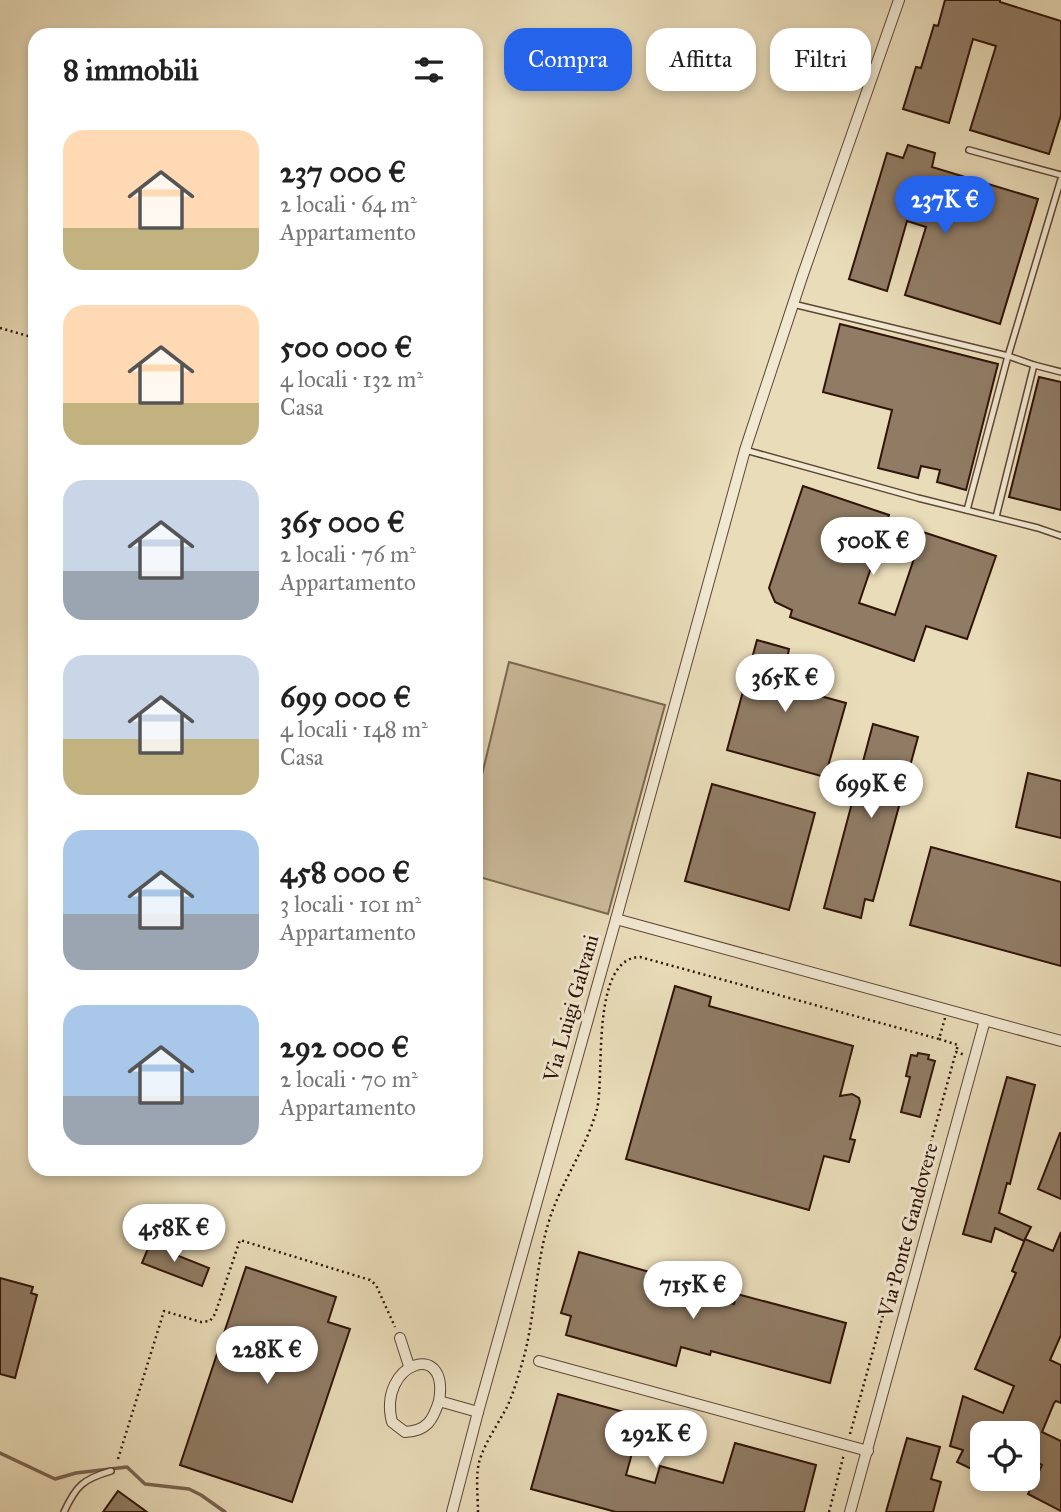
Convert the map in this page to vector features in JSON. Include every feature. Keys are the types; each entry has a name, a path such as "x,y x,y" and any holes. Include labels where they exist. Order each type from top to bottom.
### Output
{"street":[{"path":"616,919 745,450 793,304 900,0"},
{"name":"Via Luigi Galvani","path":"452,1512 616,919 1061,1041"},
{"name":"Via Ponte Gandovere","path":"850,1512 985,1020"},
{"path":"400,1338 409,1366"},
{"path":"539,1361 868,1451"},
{"path":"418,1364 435,1370 440,1378 439,1401 430,1423 423,1429 405,1432 392,1422 390,1406 394,1390 401,1372 409,1366 418,1364"},
{"path":"439,1401 478,1412"}],"lane":[{"path":"967,510 1008,356 1061,178 969,150"},
{"path":"793,304 1008,356 1061,372"},
{"path":"996,517 1034,365"},
{"path":"745,450 1061,536"},
{"path":"64,1512 74,1491 90,1477 111,1471"}],"path":[{"path":"0,328 28,336"},
{"path":"478,1512 479,1464 509,1402 527,1348 540,1256 549,1220 561,1189 585,1143 597,1109 600,1041 612,980 619,966 627,959 640,957 958,1045 829,1512"},
{"path":"939,1040 946,1016"},
{"path":"956,1052 966,1055"},
{"path":"118,1459 163,1311 201,1322 210,1321 215,1314 240,1240 370,1280 376,1285 400,1338"}],"shaded area":[{"path":"509,662 665,705 608,914 483,878 483,771"}],"building":[{"path":"945,0 1000,0 1061,21 1061,115 1049,154 970,130 996,46 973,39 949,123 903,109 916,67 921,68"},
{"path":"908,145 935,153 932,167 1038,199 1000,324 905,295 926,227 907,221 887,291 849,279 887,153 903,158"},
{"path":"840,324 998,364 966,490 937,482 940,470 921,466 918,478 878,468 892,410 823,392"},
{"path":"1039,377 1061,382 1061,510 1009,497"},
{"path":"803,486 889,515 859,603 895,615 923,532 996,556 967,639 926,626 914,661 790,617 792,610 775,602 769,588"},
{"path":"757,640 789,649 787,659 820,667 813,694 846,703 825,777 727,750"},
{"path":"873,724 918,737 873,901 865,899 861,918 824,908"},
{"path":"1028,773 1061,781 1061,838 1016,827"},
{"path":"712,784 815,813 789,910 685,881"},
{"path":"931,847 1061,882 1061,966 910,925"},
{"path":"675,986 711,997 709,1006 853,1046 840,1096 852,1094 859,1098 850,1139 855,1140 849,1162 824,1156 809,1210 626,1159"},
{"path":"918,1053 929,1055 928,1059 935,1061 920,1117 901,1112 910,1077 906,1076 911,1055 917,1056"},
{"path":"1007,1077 1035,1085 1010,1184 1007,1183 999,1213 1031,1227 1024,1241 995,1228 991,1242 963,1234"},
{"path":"1061,1133 1061,1199 1038,1189"},
{"path":"1061,1232 1061,1335 1050,1360 1061,1365 1061,1403 1054,1403 1042,1432 1061,1441 1061,1511 1028,1494 1029,1491 1040,1491 1040,1421 970,1421 970,1468 957,1462 963,1450 950,1446 963,1396 1003,1413 1014,1386 975,1369 1016,1273 1012,1271 1025,1239 1053,1251"},
{"path":"151,1241 173,1249 171,1253 209,1268 202,1286 142,1263"},
{"path":"579,1252 699,1286 696,1294 734,1304 737,1294 846,1323 830,1383 711,1351 710,1355 681,1347 676,1366 566,1335 571,1316 561,1313"},
{"path":"246,1267 336,1297 328,1322 350,1329 292,1502 180,1465"},
{"path":"0,1278 33,1287 31,1293 37,1295 15,1378 0,1374"},
{"path":"558,1394 642,1417 626,1475 655,1483 660,1466 723,1483 735,1443 816,1465 804,1512 616,1512 531,1489"},
{"path":"907,1438 940,1447 931,1479 941,1482 933,1512 886,1512"},
{"path":"118,1491 147,1512 103,1512"}],"waterway":[{"path":"0,1453 55,1479 76,1473 127,1467 145,1484 189,1489 225,1512"}]}
